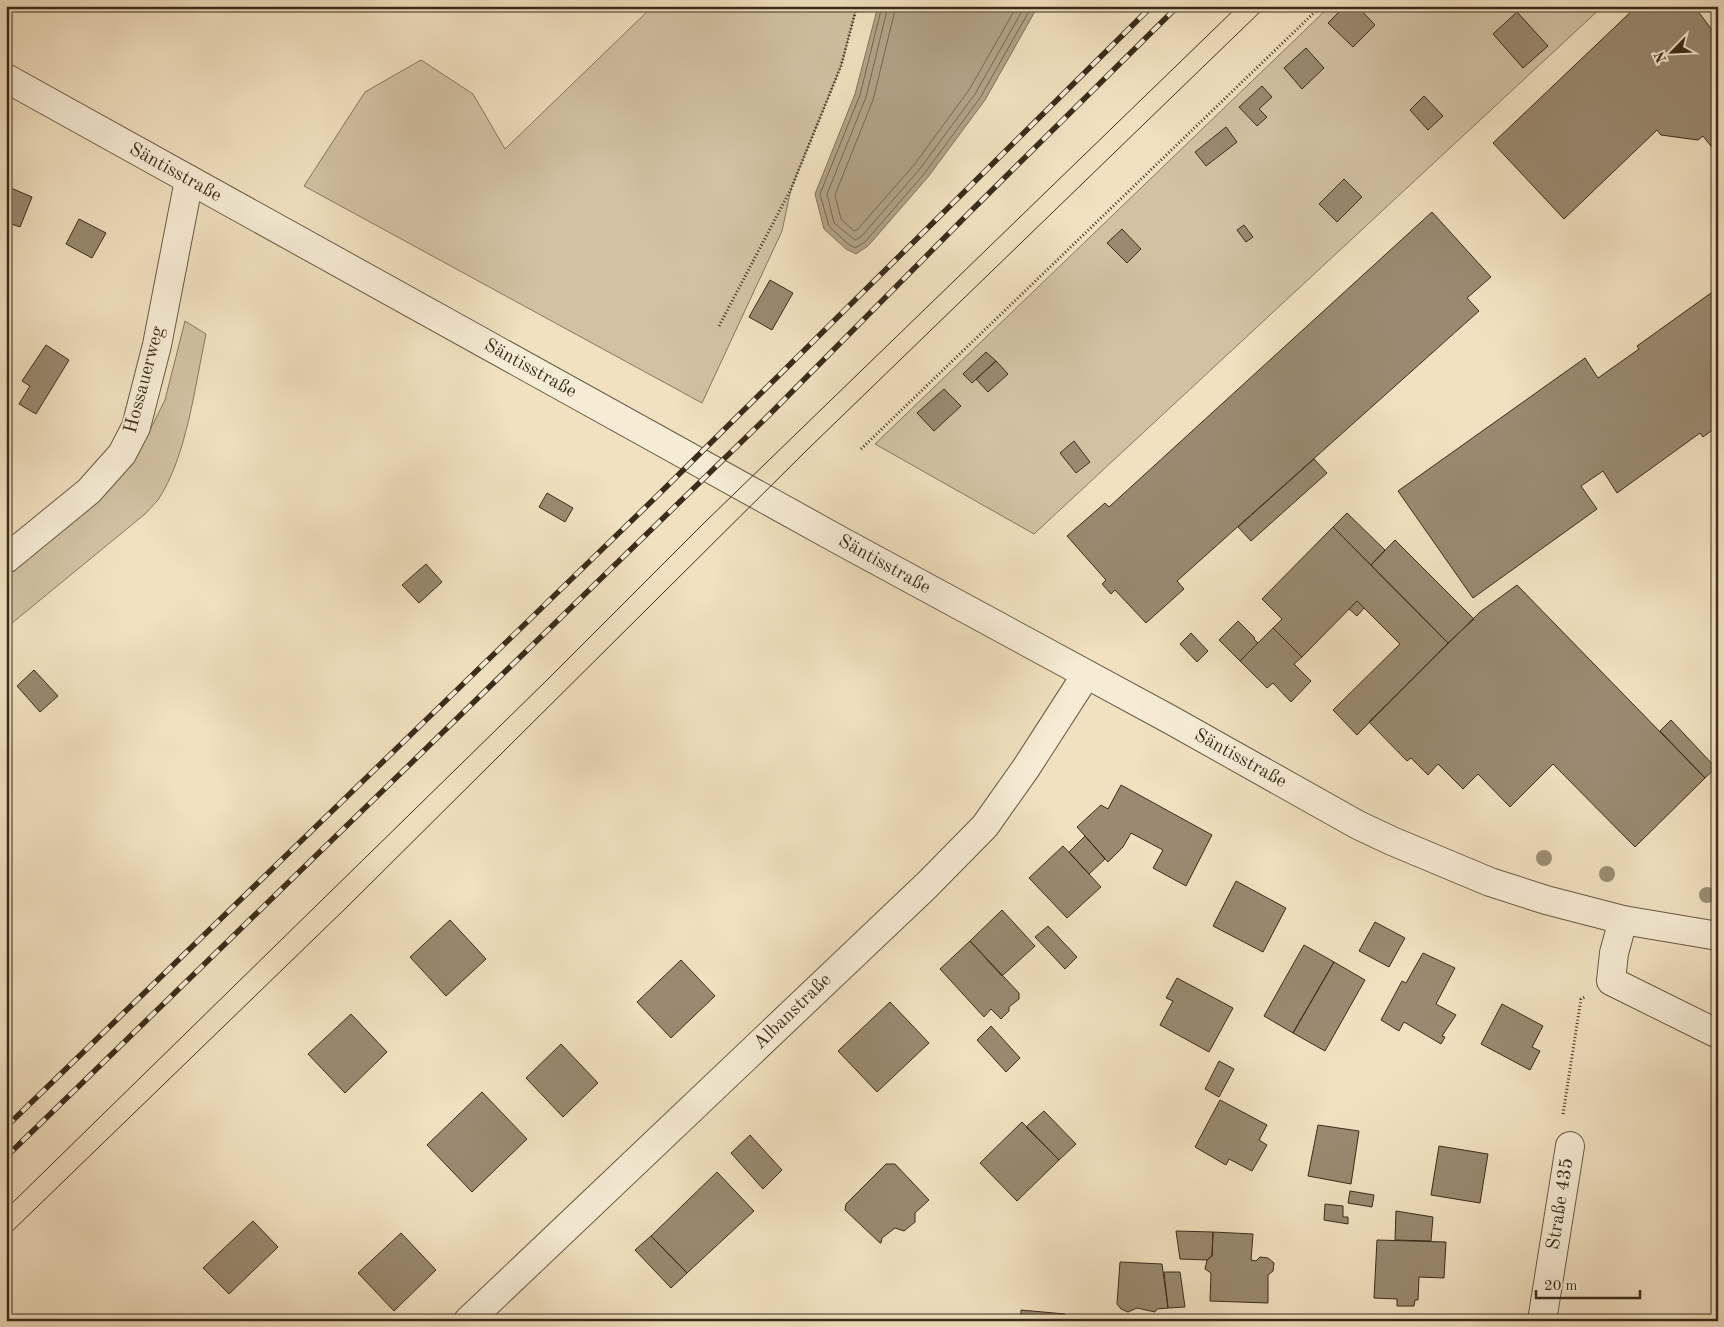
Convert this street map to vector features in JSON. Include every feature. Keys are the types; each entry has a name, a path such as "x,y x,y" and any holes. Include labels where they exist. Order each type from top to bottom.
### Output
{"street":[{"name":"Säntisstraße","path":"6,78 838,540 1171,720 1358,825 1490,882 1546,900 1623,920 1718,936"},
{"name":"Hossauerweg","path":"6,559 88,491 122,454 136,427 157,345 189,180"},
{"name":"Albanstraße","path":"468,1321 920,892 985,826 1026,768 1086,675"},
{"path":"1623,920 1614,953 1611,981 1718,1034"},
{"name":"Straße 435","path":"1542,1321 1570,1146"}],"path":[{"path":"719,326 791,189 841,66 857,6"},
{"path":"861,449 1321,6"},
{"path":"1570,1146 1562,1117 1581,999 1611,981"}],"shaded area":[{"path":"653,6 857,6 841,66 791,189 782,231 702,403 304,186 365,92 421,60 473,94 505,149"},
{"path":"1330,6 1603,6 1034,534 875,444"},
{"path":"185,321 206,334 183,442 168,482 158,500 145,514 6,628 6,573 100,496 136,458 165,400"}],"water":[{"path":"878,6 1038,6 985,100 928,177 868,246 856,254 846,249 824,229 815,194 855,94"}],"building":[{"path":"1345,6 1357,6 1375,25 1353,47 1328,23"},
{"path":"1637,6 1694,6 1718,38 1718,155 1703,136 1698,140 1661,135 1657,130 1564,219 1493,143"},
{"path":"1517,12 1548,46 1523,68 1493,34"},
{"path":"1306,48 1324,68 1302,89 1284,68"},
{"path":"1262,86 1272,97 1259,109 1267,117 1257,126 1239,107"},
{"path":"1424,96 1443,116 1428,130 1410,110"},
{"path":"1226,127 1237,142 1206,166 1195,152"},
{"path":"1344,179 1362,197 1337,222 1319,204"},
{"path":"6,186 32,197 20,227 6,222"},
{"path":"1432,212 1491,277 1467,298 1479,311 1177,581 1184,589 1146,623 1115,590 1111,594 1102,584 1106,580 1067,536 1105,503 1109,507"},
{"path":"79,219 106,233 92,258 66,244"},
{"path":"1244,225 1253,237 1246,242 1237,230"},
{"path":"1122,229 1141,249 1127,263 1107,243"},
{"path":"770,280 793,293 772,330 749,317"},
{"path":"1718,288 1718,426 1703,437 1700,433 1617,493 1603,471 1581,486 1597,509 1473,598 1398,491 1585,358 1598,378 1639,349 1637,346"},
{"path":"46,345 69,360 36,414 19,404 30,386 22,381"},
{"path":"986,352 996,361 972,383 963,374"},
{"path":"996,361 1008,374 988,392 976,379"},
{"path":"944,389 961,406 934,431 917,413"},
{"path":"1074,441 1090,462 1076,473 1060,453"},
{"path":"1314,459 1327,473 1251,541 1238,527"},
{"path":"547,493 573,508 565,522 539,507"},
{"path":"1347,513 1385,550 1371,565 1333,527"},
{"path":"1333,527 1448,643 1357,735 1333,710 1400,644 1357,601 1302,657 1273,628 1282,619 1262,599"},
{"path":"1395,540 1474,619 1448,643 1371,565"},
{"path":"426,564 442,582 419,603 402,585"},
{"path":"1517,585 1705,778 1635,847 1553,764 1510,807 1478,774 1463,789 1438,764 1428,775 1411,758 1407,761 1369,722 1480,612"},
{"path":"1357,601 1364,608 1357,616 1349,609"},
{"path":"1238,621 1258,643 1240,661 1219,640"},
{"path":"1273,628 1302,657 1294,664 1311,681 1291,702 1273,683 1267,688 1240,661"},
{"path":"1191,633 1208,651 1197,662 1180,644"},
{"path":"34,670 58,696 40,712 17,686"},
{"path":"1671,720 1716,768 1705,778 1660,731"},
{"path":"1121,785 1212,835 1186,886 1153,868 1163,850 1131,833 1123,847 1108,862 1077,827 1101,805 1108,809"},
{"path":"1085,836 1105,859 1089,874 1069,852"},
{"path":"1063,846 1101,887 1067,918 1029,878"},
{"path":"1236,881 1286,908 1263,952 1213,926"},
{"path":"1002,910 1035,946 1002,976 970,941"},
{"path":"450,920 486,959 446,996 410,957"},
{"path":"1375,922 1405,938 1389,967 1359,951"},
{"path":"1048,926 1077,957 1065,969 1035,937"},
{"path":"970,941 1019,993 1019,999 1009,1007 1009,1011 1001,1019 991,1009 984,1017 940,969"},
{"path":"1304,945 1334,962 1293,1033 1264,1016"},
{"path":"1423,953 1455,968 1436,1004 1456,1015 1442,1036 1445,1037 1441,1044 1404,1022 1399,1031 1381,1020 1402,981 1406,983"},
{"path":"681,960 715,996 671,1038 637,1002"},
{"path":"1334,962 1365,980 1325,1051 1293,1033"},
{"path":"1177,978 1233,1008 1209,1052 1160,1025 1173,1001 1166,998"},
{"path":"890,1002 929,1043 877,1092 838,1051"},
{"path":"1502,1004 1543,1026 1532,1047 1540,1051 1530,1070 1481,1044"},
{"path":"351,1014 387,1052 345,1093 308,1054"},
{"path":"991,1026 1020,1058 1006,1072 977,1040"},
{"path":"561,1044 598,1083 563,1117 526,1078"},
{"path":"1219,1061 1234,1069 1219,1097 1205,1089"},
{"path":"482,1092 527,1139 472,1192 427,1145"},
{"path":"1220,1100 1267,1125 1259,1140 1267,1145 1252,1171 1229,1159 1226,1165 1195,1147"},
{"path":"1044,1111 1076,1144 1059,1160 1026,1127"},
{"path":"1022,1122 1059,1160 1017,1201 980,1163"},
{"path":"1318,1125 1359,1131 1351,1184 1308,1176"},
{"path":"750,1135 782,1170 763,1189 731,1153"},
{"path":"1439,1146 1488,1154 1480,1203 1431,1195"},
{"path":"886,1164 895,1164 929,1200 915,1213 915,1222 904,1231 895,1228 882,1238 880,1243 845,1210 846,1204"},
{"path":"717,1172 754,1211 687,1273 651,1236"},
{"path":"1350,1191 1374,1195 1372,1207 1348,1203"},
{"path":"1325,1204 1343,1206 1343,1217 1348,1217 1348,1224 1324,1220"},
{"path":"1396,1211 1433,1217 1431,1241 1395,1240"},
{"path":"253,1221 278,1247 229,1294 203,1268"},
{"path":"1176,1231 1213,1232 1212,1256 1207,1260 1180,1259"},
{"path":"1213,1232 1253,1234 1251,1260 1256,1261 1260,1257 1268,1258 1274,1263 1273,1271 1268,1275 1268,1303 1210,1301 1211,1273 1205,1269 1207,1260 1212,1256"},
{"path":"401,1233 436,1270 394,1311 358,1273"},
{"path":"651,1236 687,1273 671,1288 635,1250"},
{"path":"1377,1240 1446,1242 1444,1278 1419,1277 1418,1300 1415,1300 1414,1306 1397,1306 1397,1299 1374,1298"},
{"path":"1120,1262 1162,1264 1168,1308 1157,1309 1155,1312 1137,1308 1128,1312 1121,1309 1117,1304"},
{"path":"1164,1272 1180,1272 1185,1307 1168,1308"},
{"path":"1021,1310 1065,1314 1065,1321 1021,1321"},
{"path":"1307,1317 1337,1319 1337,1321 1307,1321"}],"tram line":[{"path":"6,1209 546,681 705,522 1238,6"},
{"path":"6,1237 347,907 808,449 1266,6"}],"railway":[{"path":"6,1127 655,498 1152,6"},
{"path":"6,1157 765,419 1178,6"}]}
